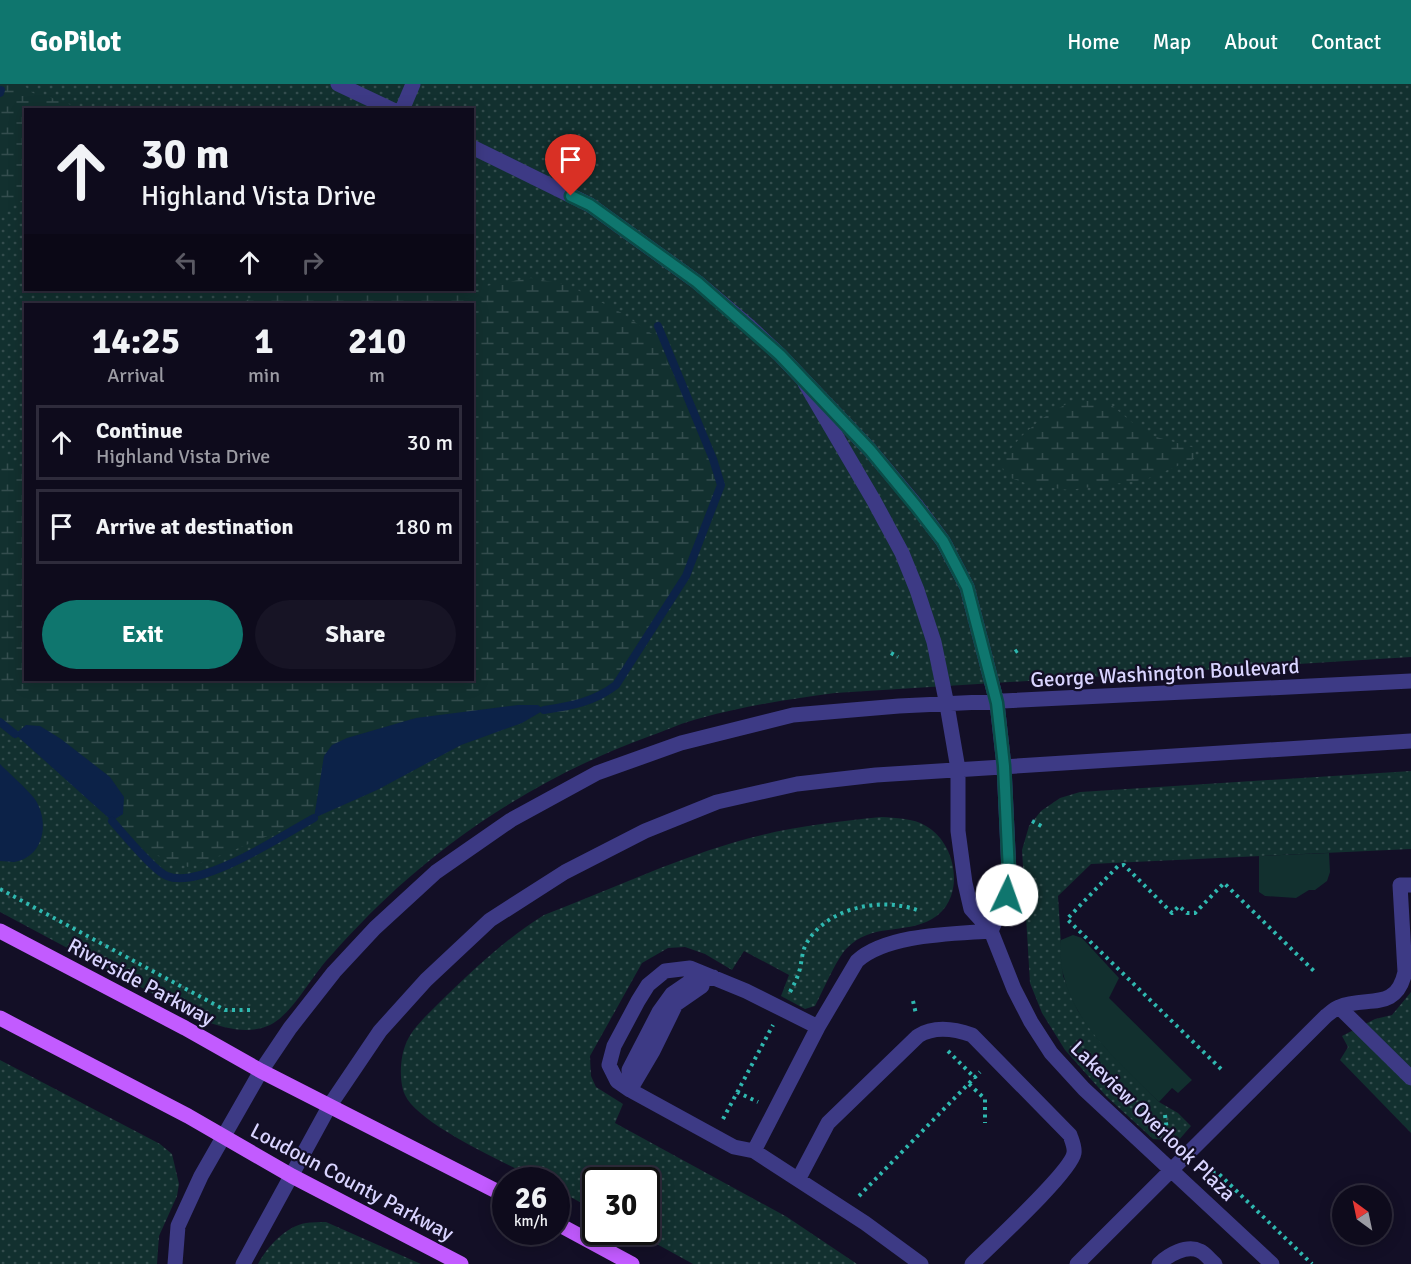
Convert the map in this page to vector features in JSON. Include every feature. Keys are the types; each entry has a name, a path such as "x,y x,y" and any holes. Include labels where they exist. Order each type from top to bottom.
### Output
{"main road":[{"name":"Riverside Parkway","path":"0,931 185,1028 261,1071"},
{"path":"0,1018 223,1136"},
{"path":"261,1071 492,1189"},
{"name":"Loudoun County Parkway","path":"223,1136 292,1176 462,1264"},
{"path":"570,1231 632,1264"}],"street":[{"path":"338,84 389,108"},
{"path":"403,108 413,84"},
{"path":"474,148 590,205 697,282 750,327 780,355 870,450 943,541 967,587 997,703 1004,766 1009,872 1007,895 992,932 938,934 878,947 866,953 851,969 754,1151"},
{"name":"Lakeview Overlook Plaza","path":"805,383 902,552 934,642 958,769 958,831 965,883 972,909 992,932 1014,989 1031,1022 1051,1053 1084,1089 1272,1264"},
{"name":"George Washington Boulevard","path":"175,1264 177,1226 201,1176 261,1071 290,1028 334,972 375,928 436,872 511,820 597,773 681,743 792,715 899,706 1411,681"},
{"path":"243,1264 330,1105 380,1030 426,980 490,920 565,872 645,831 717,802 796,784 958,769 1411,741"},
{"path":"1077,1264 1326,1016 1339,1007 1386,999 1394,994 1402,984 1405,972 1400,885 1411,885"},
{"path":"818,1028 715,977 690,968 665,971 648,985 614,1046 609,1065 616,1080 630,1090 734,1147 754,1151 799,1178 921,1264"},
{"path":"630,1090 629,1070 659,1012 672,994 691,981 715,977"},
{"path":"1339,1007 1411,1078"},
{"path":"799,1178 828,1123 908,1045 924,1032 959,1030 972,1035 1070,1135 1074,1145 1074,1154 1062,1174 972,1264"},
{"path":"1159,1264 1166,1257 1188,1249 1200,1251 1215,1264"}],"path":[{"path":"1015,652 1021,648"},
{"path":"891,653 898,657"},
{"path":"1032,821 1043,827"},
{"path":"1221,1069 1067,918 1118,866 1124,865 1172,913 1179,906 1187,913 1195,913 1224,883 1316,973"},
{"path":"0,889 225,1010 251,1010"},
{"path":"849,1190 859,1196 994,1058"},
{"path":"969,1084 985,1099 985,1123"},
{"path":"737,1092 775,1110"},
{"path":"1205,1172 1218,1173 1312,1264"}],"green space":[{"path":"0,84 1411,84 1411,657 835,693 751,706 688,722 581,765 484,820 396,889 326,961 286,1013 270,1025 245,1030 204,1021 0,912"},
{"path":"0,84 22,84 33,93 79,108 24,108 24,200 0,212"},
{"path":"531,278 568,285 620,312 655,336 713,459 721,485 686,576 616,685 591,705 522,723 461,745 377,790 188,867 144,850 0,721 0,454 24,471 24,681 474,681 474,303 243,303 266,291 419,291 441,294 474,291 474,288"},
{"path":"1073,401 1110,404 1146,434 1195,448 1194,459 1144,480 1069,490 1031,485 1008,477 1001,467 1012,447 1041,420"},
{"path":"1411,771 1411,849 1091,864 1058,896 1063,976 1078,1011 1105,1047 1159,1102 1178,1113 1191,1126 1178,1141 1153,1139 1106,1096 1065,1050 1042,1013 1030,983 1022,850 1029,826 1041,811 1060,798 1080,792"},
{"path":"881,817 904,819 921,823 937,834 951,858 954,872 950,899 943,910 921,924 877,932 856,941 838,960 815,1006 805,1009 781,996 789,975 744,951 732,970 705,954 685,947 668,948 642,963 590,1056 591,1076 596,1087 623,1104 615,1123 787,1217 857,1264 693,1264 659,1245 660,1167 582,1167 582,1203 570,1197 570,1167 513,1167 466,1143 427,1119 405,1095 401,1077 402,1057 415,1028 489,956 544,915 661,868 732,843 825,823"},
{"path":"1329,853 1330,872 1327,881 1315,890 1309,890 1296,898 1265,896 1259,892 1259,856"},
{"path":"1073,935 1082,938 1119,978 1109,998 1192,1080 1178,1093 1172,1088 1159,1102 1103,1045 1079,1013 1070,996 1061,964 1061,940"},
{"path":"1411,992 1411,1133 1340,1060 1348,1047 1342,1036 1375,1019 1392,1015"},
{"path":"0,1060 160,1144 172,1154 179,1184 177,1196 159,1236 157,1264 0,1264"},
{"path":"326,1222 421,1264 258,1264 272,1244 291,1228 306,1223"}],"water":[{"path":"518,705 538,705 544,710 522,723 461,745 377,790 314,818 324,756 332,745 347,738 416,718"},
{"path":"26,725 40,726 61,739 110,777 124,797 123,814 112,821 15,734"},
{"path":"0,764 34,798 42,817 42,836 38,845 24,859 14,862 0,861"}],"waterway":[{"path":"544,710 591,699 616,685 686,576 721,485 713,459 658,326"},
{"path":"0,722 15,734"},
{"path":"112,821 161,873 182,878 200,875 241,859 314,818"}],"route":[{"path":"571,196 590,205 697,282 750,327 780,355 870,450 943,541 967,587 997,703 1004,766 1009,872 1007,895"}]}
